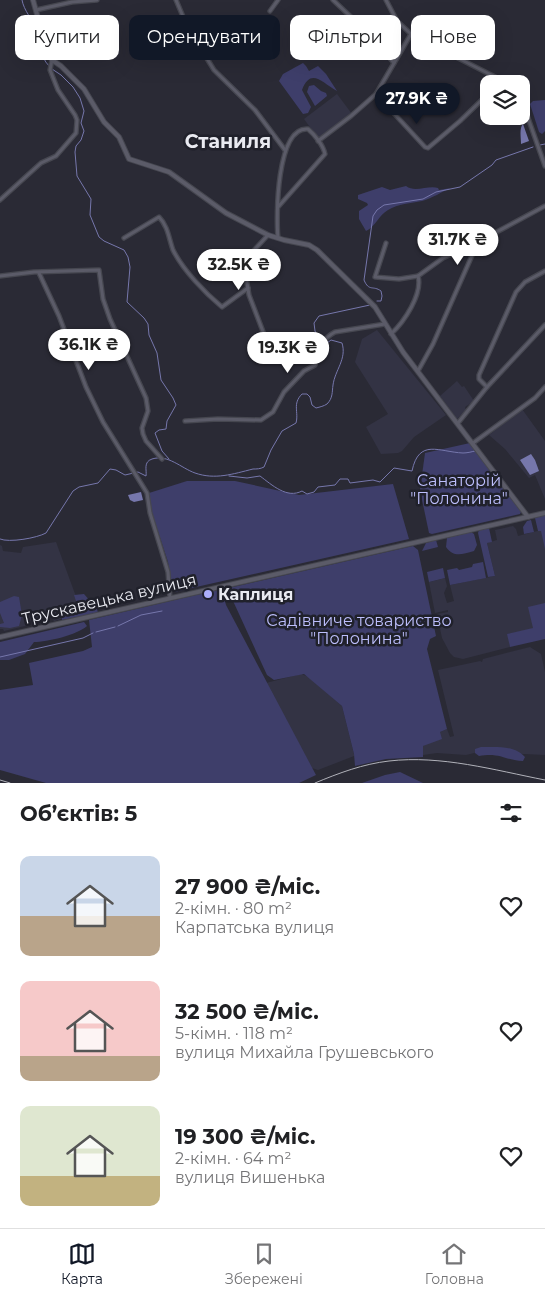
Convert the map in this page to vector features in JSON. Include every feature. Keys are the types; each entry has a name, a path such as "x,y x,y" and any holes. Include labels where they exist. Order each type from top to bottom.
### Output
{"street":[{"path":"33,0 38,15"},
{"path":"36,10 72,2 97,0"},
{"path":"176,0 187,26 214,70 255,110 285,150"},
{"path":"270,12 278,0"},
{"path":"333,0 368,33 394,63"},
{"path":"318,141 352,116 376,94 411,34 397,21 386,0"},
{"path":"0,200 41,163 56,156 76,133 77,120 75,114 58,90 50,70 52,60 61,66 84,89 104,122 119,137 129,159 169,172 226,213 268,235 309,245 317,250 370,301 418,371 527,515"},
{"path":"462,60 492,75"},
{"path":"376,94 428,148 480,101"},
{"path":"530,124 545,166"},
{"path":"278,208 324,156 324,149 311,131 304,129 296,134 285,150 278,208 278,238"},
{"path":"386,244 375,277 399,279 418,276 443,258 478,242 545,206"},
{"path":"124,238 159,218 167,229 176,254 200,287 222,307 248,288"},
{"path":"268,235 244,262 248,288 267,342 270,358"},
{"path":"418,371 433,344 478,242"},
{"path":"0,276 99,270 103,300 146,398 148,411 142,428 143,434 146,441 162,459"},
{"path":"487,387 479,379 479,375 513,298 522,284 545,271"},
{"path":"39,273 59,316 86,387 103,422 148,496 150,513 168,572 170,598"},
{"path":"391,334 416,296 420,286 418,276"},
{"path":"185,421 218,419 261,420 275,409 284,392 304,371 315,366 319,349 329,335 335,332 385,324"},
{"path":"458,423 487,387 545,325"},
{"path":"473,443 535,398 545,387"},
{"name":"Трускавецька вулиця","path":"0,637 418,542 527,515 545,513"}],"shaded area":[{"path":"337,94 352,114 318,138 304,119"},
{"path":"377,330 446,415 414,437 398,453 381,454 366,427 388,414 355,362 362,339"},
{"path":"457,381 462,387 464,386 474,401 465,407 466,410 457,419 440,396"},
{"path":"522,409 545,441 545,499 535,475 529,478 505,449 489,435"},
{"path":"513,526 518,536 545,529 545,621 533,629 508,634 510,647 463,659 454,657 442,638 437,614 448,612 448,610 435,613 429,582 445,578 447,586 444,593 447,603 454,601 450,585 495,576 487,543 497,540 495,530"},
{"path":"56,542 82,613 54,621 51,616 30,621 29,625 4,631 0,629 0,545 3,551 21,553 23,547"},
{"path":"530,647 541,654 545,672 545,755 478,752 466,755 437,753 423,755 423,746 440,732 447,729 450,737 454,736 438,670 482,662 483,659"},
{"path":"301,674 309,677 342,706 354,756 318,770 312,768 266,683"}],"green space":[{"path":"303,63 309,71 318,66 326,74 337,91 322,81 313,78 309,79 302,90 311,107 308,113 303,114 279,81 283,74"},
{"path":"314,85 326,93 327,96 315,106 307,92 309,86"},
{"path":"545,100 545,131 542,134 539,132 530,104 533,101"},
{"path":"406,186 413,189 434,187 439,190 451,188 426,200 392,208 385,212 366,231 359,219 359,211 368,205 358,199 358,195 382,187 390,190"},
{"name":"Санаторій \"Полонина\"","path":"470,443 522,510 520,514 432,534 429,533 420,490 425,453"},
{"name":"Садівниче товариство \"Полонина\"","path":"187,481 235,481 299,495 393,484 409,539 174,592 172,590 168,562 151,510 149,493"},
{"path":"545,515 545,549 541,531 538,531 535,518"},
{"path":"531,520 534,532 524,534 523,527 527,521"},
{"path":"489,528 492,542 487,543 495,576 488,577 478,533 479,530"},
{"path":"471,532 474,534 477,545 474,551 455,554 446,547 447,538"},
{"path":"436,540 438,547 422,551 426,543"},
{"name":"Садівниче товариство \"Полонина\"","path":"413,546 418,550 436,636 430,639 427,649 447,729 440,732 442,739 423,746 423,757 386,759 355,766 354,754 342,706 304,674 274,680 267,675 228,590 229,588"},
{"path":"483,562 486,578 450,585 447,570 457,568 459,570"},
{"path":"443,568 445,578 429,582 427,572"},
{"path":"222,589 226,605 316,775 299,783 46,783 0,770 0,690 33,685 29,663 83,651 92,647 89,620"},
{"path":"84,594 96,605 98,613 62,620 62,618 75,613 77,604 74,595"},
{"path":"14,596 19,597 22,615 19,626 10,628 0,627 0,624 4,623 0,613 0,602"},
{"path":"545,603 545,639 510,647 507,634 533,628 528,607"},
{"path":"84,622 87,626 76,632 46,641 34,642 25,654 9,660 0,660 0,642"},
{"path":"499,747 516,750 525,757 523,761 492,755 479,756 475,753 475,749"},
{"path":"400,772 423,783 362,783 385,775"}],"water":[{"path":"523,125 529,141 521,144 521,131"},
{"path":"531,454 539,471 530,475 520,460"},
{"path":"141,492 143,500 134,502 130,500 128,495"}],"waterway":[{"path":"22,0 26,11 37,29 43,57 49,66"},
{"path":"52,69 73,87 80,98 84,111 81,123 84,131 75,152 77,176 91,199 90,215 99,237 124,250 128,257 130,267 127,302 148,324 149,335 157,353 161,380 176,405 167,421 166,429 155,433 162,451 169,459"},
{"path":"540,145 545,144"},
{"path":"377,301 381,301 381,291 369,287 364,280 373,216 377,210 384,205 423,199 436,192 460,187 492,165 496,160 533,147"},
{"path":"319,340 314,323 319,316 370,305"},
{"path":"0,539 23,539 46,533 73,491 79,487 98,483 110,469 125,475 138,472 146,476 147,462 158,458 169,460 195,473 210,476 224,476 264,467 282,431 296,423 296,405 302,394 307,394 312,405 316,408 326,405 330,399 334,380 342,359 343,349 342,343 331,340 327,343"},
{"path":"229,476 247,478 260,476 285,492 296,493 302,491 307,494 314,492 318,487 335,485 340,479 348,479 350,483 373,480 380,482 394,468 412,471 415,461 420,454 431,449 463,453 475,451"},
{"path":"118,626 141,615 162,611"},
{"path":"96,632 115,627"},
{"path":"0,657 83,638 93,633"}],"railway":[{"path":"315,783 342,772 370,764 409,760 467,764 545,780"},
{"path":"0,780 10,783"}],"place":[{"name":"Каплиця","path":"208,594"}],"district":[{"name":"Станиля","path":"228,141"}]}
